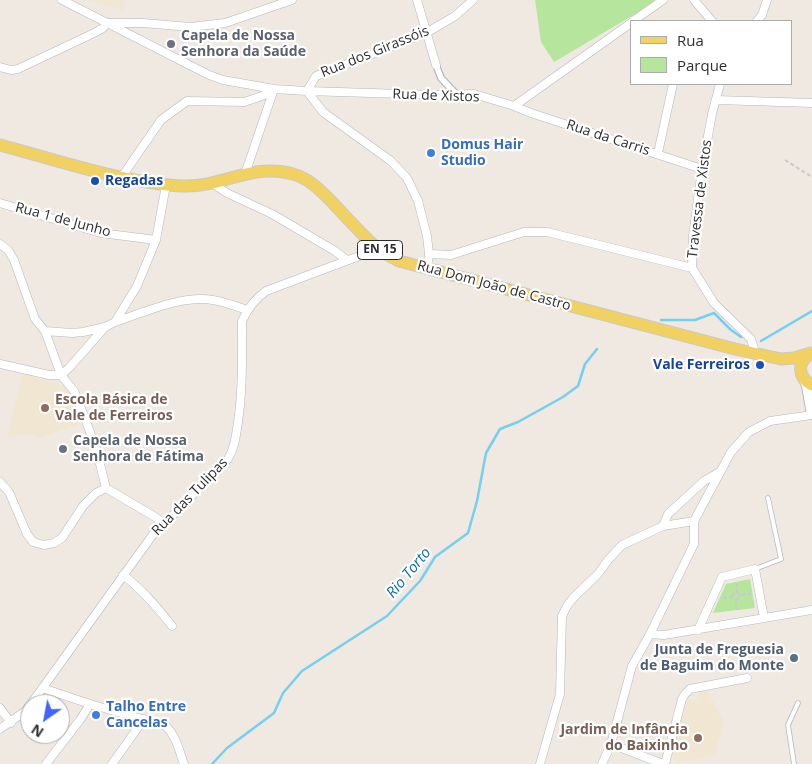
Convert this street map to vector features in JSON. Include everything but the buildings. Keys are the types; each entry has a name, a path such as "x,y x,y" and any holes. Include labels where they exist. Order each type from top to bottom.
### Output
{"main road":[{"name":"Rua Dom João de Castro","path":"0,145 121,178 166,185 185,186 212,183 245,174 280,171 300,177 314,184 378,249 399,261 781,359 792,365 806,378"},
{"name":"Rua Dom João de Castro","path":"781,359 794,358 812,352"},
{"path":"812,352 803,360 800,368 806,378 812,414"}],"street":[{"name":"Rua de Xistos","path":"62,0 209,75 223,80 274,89 308,91 474,94 514,106"},
{"path":"0,67 11,70 18,69 94,33 108,22 190,27 225,24 292,0"},
{"path":"417,0 441,78 457,95"},
{"name":"Rua dos Girassóis","path":"308,91 316,76 426,33 455,16 473,0"},
{"path":"635,20 663,0"},
{"path":"694,0 711,20"},
{"path":"758,20 762,15 767,0"},
{"path":"514,106 630,23"},
{"path":"658,154 673,85"},
{"name":"Travessa de Xistos","path":"720,85 702,168 693,236 692,268 714,303 751,339 755,352"},
{"path":"245,174 274,89"},
{"path":"121,178 161,120 187,102 244,102 262,96 274,89"},
{"path":"308,91 323,112 391,161 407,178 418,201 426,236 429,254 426,268"},
{"path":"716,100 812,103"},
{"name":"Rua da Carris","path":"514,106 702,168"},
{"path":"212,183 335,250 346,260"},
{"path":"115,322 137,286 156,240 166,185"},
{"name":"Rua 1 de Junho","path":"0,203 101,233 156,240"},
{"path":"429,254 451,255 524,232 547,232 692,268"},
{"path":"0,244 8,250 14,260 35,319 45,331 61,375 74,391 97,452 106,488 164,524"},
{"path":"0,364 49,376 61,375 106,328 115,322 177,302 195,300 212,300 247,310 266,291 378,249"},
{"name":"Rua das Tulipas","path":"38,694 154,533 228,458 234,446 241,403 242,321 247,310"},
{"path":"45,331 72,333 106,328"},
{"path":"602,764 611,744 632,666 650,634 694,544 694,521 731,452 749,432 770,421 812,414"},
{"path":"663,526 668,514 704,481 720,472"},
{"path":"0,482 9,492 26,534 33,542 44,545 54,543 62,538 83,506 96,493 106,488"},
{"path":"540,764 560,694 562,616 568,606 622,545 663,526 694,521"},
{"path":"698,630 722,577 755,569 764,618"},
{"path":"123,575 136,584 172,626"},
{"path":"650,634 664,635 698,630 812,610"},
{"path":"611,744 664,764 685,694 690,689 748,678"},
{"path":"42,688 166,726 172,731 184,764"},
{"path":"46,764 90,704"},
{"path":"0,708 10,723"},
{"name":"Rua das Tulipas","path":"0,729 20,715"},
{"path":"112,764 144,718"}],"lane":[{"path":"755,569 781,559 768,498"},
{"path":"794,764 788,725 798,703"}],"path":[{"path":"785,160 812,177"},
{"path":"737,583 737,593"},
{"path":"737,593 740,595 751,594"},
{"path":"723,598 732,597 737,593"},
{"path":"736,609 736,600 739,599 740,595"},
{"path":"732,597 736,600"}],"shaded area":[{"path":"88,0 125,0 123,10"},
{"name":"Escola Básica de Vale de Ferreiros","path":"23,374 66,387 81,423 40,438 32,434 7,437"},
{"name":"Jardim de Infância do Baixinho","path":"702,691 707,691 724,722 715,754 677,763 672,754 686,703 690,700 698,699 697,696"}],"green space":[{"path":"535,0 659,0 554,62 541,42"},
{"path":"750,579 755,608 713,613 726,584"}],"waterway":[{"name":"Rio Torto","path":"761,341 812,311"},
{"name":"Rio Torto","path":"661,320 695,320 714,313 741,337"},
{"name":"Rio Torto","path":"212,764 227,748 274,713 283,693 302,671 387,616 420,581 435,557 468,533 477,501 486,453 500,429 518,422 563,397 578,386 585,364 597,349"}],"place":[{"name":"Capela de Nossa Senhora da Saúde","path":"171,44"},
{"name":"Domus Hair Studio","path":"431,153"},
{"name":"Regadas","path":"95,181"},
{"name":"Vale Ferreiros","path":"760,365"},
{"name":"Escola Básica de Vale de Ferreiros","path":"45,408"},
{"name":"Capela de Nossa Senhora de Fátima","path":"63,449"},
{"name":"Junta de Freguesia de Baguim do Monte","path":"794,658"},
{"name":"Talho Entre Cancelas","path":"96,715"},
{"name":"Jardim de Infância do Baixinho","path":"698,738"}]}
